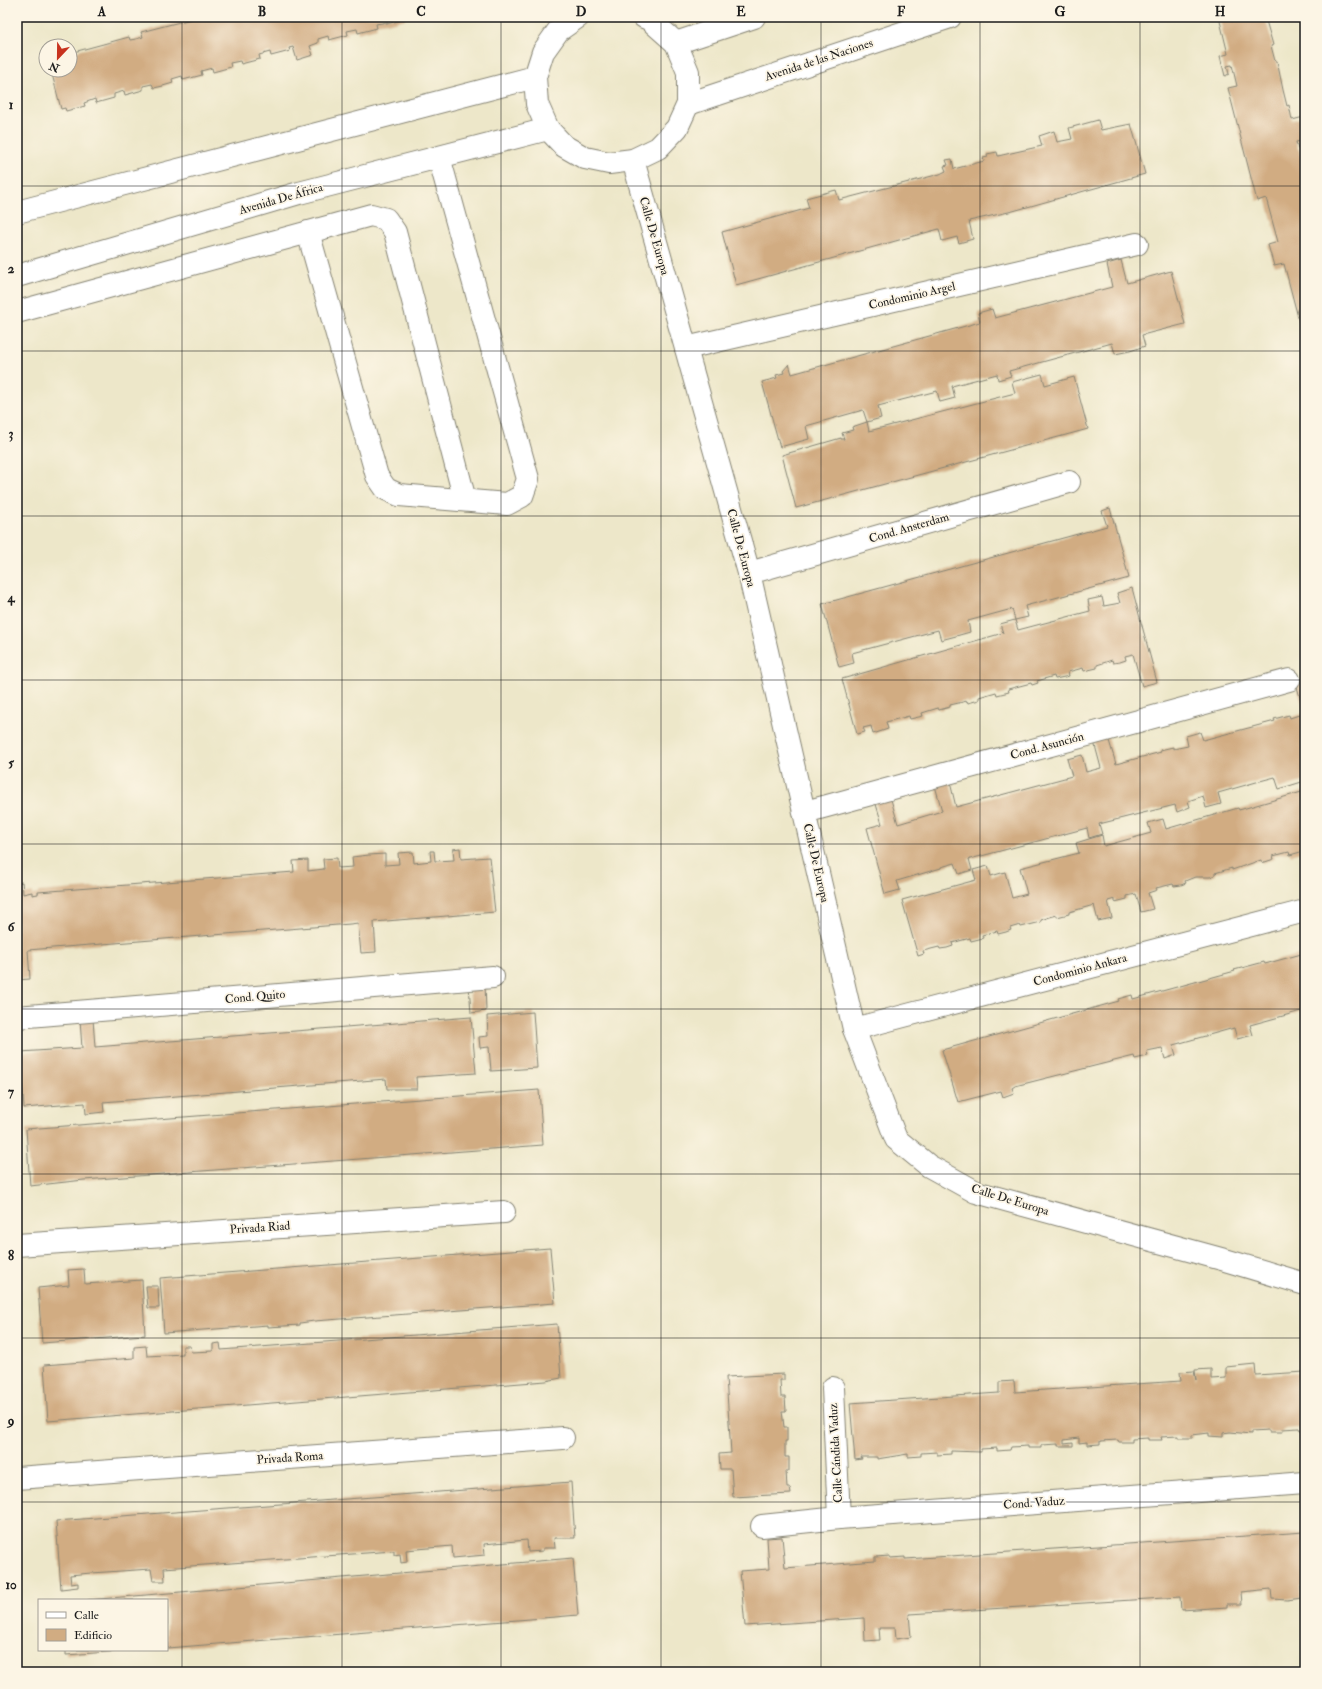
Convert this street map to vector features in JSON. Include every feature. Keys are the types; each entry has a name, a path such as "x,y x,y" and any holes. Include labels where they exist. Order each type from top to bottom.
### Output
{"street":[{"path":"578,17 558,31 543,52 535,77 537,104 548,129 564,146 585,158 609,163 633,160 658,148 677,128 688,104 688,72 676,43 649,19 644,17"},
{"path":"676,43 754,17"},
{"name":"Avenida de las Naciones","path":"688,104 950,17"},
{"path":"17,212 535,77"},
{"name":"Avenida De África","path":"17,276 299,193 548,129"},
{"path":"308,232 378,476 386,488 399,495 507,504 522,496 528,479 439,157"},
{"name":"Calle De Europa","path":"633,160 749,573 854,1029 896,1140 929,1166 976,1192 1225,1260 1305,1284"},
{"path":"17,312 371,215 386,219 395,232 466,500"},
{"name":"Condominio Argel","path":"686,348 1137,244"},
{"name":"Cond. Ansterdam","path":"749,573 1069,482"},
{"name":"Cond. Asunción","path":"805,812 1289,680"},
{"name":"Condominio Ankara","path":"854,1029 1305,911"},
{"name":"Cond. Quito","path":"17,1016 492,977"},
{"name":"Privada Riad","path":"17,1245 504,1212"},
{"name":"Calle Cándida Vaduz","path":"833,1388 839,1518"},
{"name":"Privada Roma","path":"17,1478 563,1438"},
{"name":"Cond. Vaduz","path":"762,1526 839,1518 1305,1483"}],"building":[{"path":"199,17 405,17 405,19 387,24 387,22 376,24 377,28 358,33 357,29 347,31 348,35 329,40 328,36 318,39 318,43 310,46 313,55 297,60 293,47 289,48 290,51 271,56 270,52 259,55 260,59 241,64 240,61 230,63 231,67 213,72 212,68 201,71 202,75 183,80 182,76 172,79 173,83 163,86 154,88 152,84 143,86 143,90 125,95 124,91 114,94 114,98 96,103 95,99 84,103 85,106 66,111 65,108 61,109 53,78 78,78 78,51 129,37 130,40 143,37 141,32"},
{"path":"1219,17 1265,17 1273,45 1271,46 1275,61 1277,61 1287,106 1289,105 1292,120 1304,117 1305,140 1296,142 1305,172 1305,344 1284,264 1274,266 1268,245 1278,242 1266,198 1257,201 1228,88 1237,86 1232,65 1227,66 1229,74 1225,76 1220,56 1228,54"},
{"path":"1098,120 1101,130 1131,124 1145,174 1013,211 969,221 973,239 959,243 957,237 942,241 939,229 736,285 722,232 809,208 806,198 836,190 839,200 940,174 946,171 944,166 948,165 946,160 952,159 954,169 984,161 983,158 988,157 987,154 997,152 998,156 1042,146 1039,136 1054,131 1057,142 1072,139 1069,128"},
{"path":"1121,260 1127,283 1171,271 1185,324 1142,335 1145,346 1130,351 1115,354 1112,343 1009,371 1011,376 998,380 997,374 952,386 955,398 940,402 937,391 878,406 881,418 867,422 863,410 806,426 809,439 780,447 762,382 777,378 776,375 784,373 783,371 789,364 792,374 980,322 978,313 992,309 995,318 1112,287 1107,264"},
{"path":"1042,374 1045,385 1074,377 1088,429 796,508 782,455 841,438 844,439 842,433 853,430 852,427 867,422 869,431 1015,393 1012,382"},
{"path":"1110,508 1129,578 1025,606 1028,617 1015,620 1012,609 968,621 970,632 956,636 941,640 938,630 852,653 854,663 839,667 822,604 1107,526 1102,511"},
{"path":"1132,588 1157,682 1142,686 1133,654 1125,656 1126,660 1120,662 1113,663 1112,660 1097,665 1097,668 1084,671 1083,668 1068,672 1069,676 1055,679 1054,676 1037,681 1038,683 1032,685 1031,683 1008,689 1009,692 997,695 996,692 979,697 979,700 950,705 950,707 939,710 938,708 922,713 923,716 910,719 909,716 886,722 888,729 873,734 871,726 863,728 865,732 857,734 842,679 1003,633 1000,624 1015,620 1018,630 1090,611 1088,600 1102,597 1104,606 1120,603 1117,593"},
{"path":"1305,681 1305,713 1296,684"},
{"path":"1305,713 1305,781 1279,789 1275,777 1260,781 1218,793 1221,804 1206,808 1203,796 1188,801 1190,807 1177,812 1175,805 1099,824 1102,834 1089,838 1087,828 969,859 972,870 959,874 955,863 941,867 897,881 900,890 885,894 867,828 882,824 875,801 890,796 898,824 942,811 934,782 949,778 956,807 1072,776 1067,759 1082,755 1086,772 1101,768 1093,738 1107,734 1116,764 1161,752 1160,750 1188,746 1186,736 1200,732 1203,740 1275,721 1274,719 1289,715 1290,718"},
{"path":"1305,791 1305,848 1302,849 1304,851 1290,855 1289,852 1273,856 1274,859 1262,863 1261,860 1232,870 1232,868 1215,873 1215,875 1210,877 1195,877 1185,881 1186,883 1181,885 1174,886 1173,884 1156,888 1157,890 1148,893 1153,909 1141,912 1136,894 1127,896 1127,899 1115,902 1115,899 1108,901 1112,918 1098,921 1094,905 1069,912 1069,914 1050,917 1041,920 1041,922 1010,928 1011,930 1006,932 998,934 997,931 982,935 983,938 971,941 970,938 952,943 953,946 947,948 940,949 939,947 923,951 924,954 918,956 902,900 976,880 973,870 988,866 991,876 1005,872 1012,898 1027,894 1020,868 1079,853 1076,843 1102,835 1104,846 1151,833 1148,823 1163,819 1166,829 1238,808 1239,810"},
{"path":"460,848 461,859 489,857 495,912 374,922 376,952 361,953 358,923 28,950 30,979 17,980 17,883 22,882 23,894 32,892 32,895 38,894 38,892 294,872 293,861 308,860 308,871 324,869 323,859 337,858 338,868 353,867 352,857 369,855 385,854 385,865 399,864 398,853 413,852 414,863 431,861 430,851 434,851 435,861 454,860 453,849"},
{"path":"1305,953 1305,1010 1250,1025 1253,1035 1237,1039 1234,1028 1173,1045 1176,1055 1165,1059 1162,1048 1147,1051 1148,1056 1135,1059 1134,1056 1015,1086 1012,1088 1014,1093 1003,1097 1001,1091 958,1102 942,1050 1119,1001 1118,999 1132,995 1133,999 1235,971 1234,970 1264,962 1265,964"},
{"path":"485,984 486,1011 471,1013 469,985"},
{"path":"533,1012 537,1068 491,1071 489,1047 480,1048 479,1037 488,1036 487,1016"},
{"path":"471,1017 476,1073 416,1077 417,1089 387,1089 386,1079 103,1102 104,1112 86,1114 85,1103 24,1108 20,1052 82,1048 80,1020 93,1019 95,1047"},
{"path":"539,1090 543,1145 84,1180 30,1186 26,1129"},
{"path":"550,1248 555,1303 314,1321 300,1323 300,1325 268,1327 268,1325 164,1333 160,1278"},
{"path":"84,1269 85,1284 142,1280 145,1335 42,1343 38,1288 69,1285 68,1270"},
{"path":"146,1286 158,1286 159,1308 148,1308"},
{"path":"557,1324 561,1378 546,1381 48,1421 44,1365 134,1358 134,1347 146,1346 147,1356 183,1354 183,1346 190,1346 191,1352 213,1351 213,1344 220,1343 221,1350"},
{"path":"1255,1364 1256,1375 1305,1372 1305,1430 1300,1430 1299,1428 1282,1429 1283,1432 1269,1432 1269,1430 1251,1431 1251,1434 1230,1432 1223,1433 1223,1437 1209,1436 1209,1433 1192,1435 1192,1438 1178,1438 1178,1436 1161,1437 1162,1440 1148,1440 1148,1438 1132,1439 1132,1442 1119,1442 1118,1440 1100,1441 1100,1444 1087,1445 1087,1442 1079,1443 1079,1438 1064,1440 1064,1444 1073,1443 1073,1446 1058,1446 1058,1444 1041,1445 1041,1448 1028,1448 1028,1446 1011,1447 1010,1450 997,1451 997,1448 981,1449 981,1452 951,1451 951,1454 937,1455 937,1452 921,1453 921,1456 908,1457 908,1454 877,1459 877,1457 861,1457 862,1459 855,1460 850,1403 999,1393 999,1382 1014,1381 1015,1392 1181,1381 1180,1372 1194,1371 1196,1380 1195,1370 1211,1369 1211,1379 1226,1378 1226,1367"},
{"path":"784,1374 784,1380 780,1380 781,1397 785,1397 786,1411 782,1411 784,1427 787,1427 785,1457 789,1457 789,1471 786,1471 787,1488 790,1488 791,1494 733,1497 731,1469 720,1469 719,1454 731,1453 726,1377"},
{"path":"571,1482 575,1538 554,1538 555,1548 543,1548 543,1551 528,1552 527,1540 484,1544 485,1555 453,1558 452,1546 406,1550 407,1562 401,1563 400,1554 394,1555 393,1551 164,1568 165,1581 153,1581 151,1569 91,1573 70,1575 71,1584 78,1583 78,1587 61,1589 56,1521"},
{"path":"1305,1532 1305,1587 1301,1587 1302,1598 1287,1600 1272,1599 1271,1589 1241,1592 1242,1604 1227,1604 1227,1607 1181,1610 1180,1597 909,1614 911,1637 896,1639 895,1628 879,1628 880,1640 865,1641 864,1618 745,1626 740,1571 769,1569 767,1538 782,1537 785,1568 875,1561 875,1557 905,1557 905,1559"},
{"path":"573,1558 578,1615 168,1648 168,1599 100,1599"},
{"path":"66,1651 122,1651 66,1655"}]}
